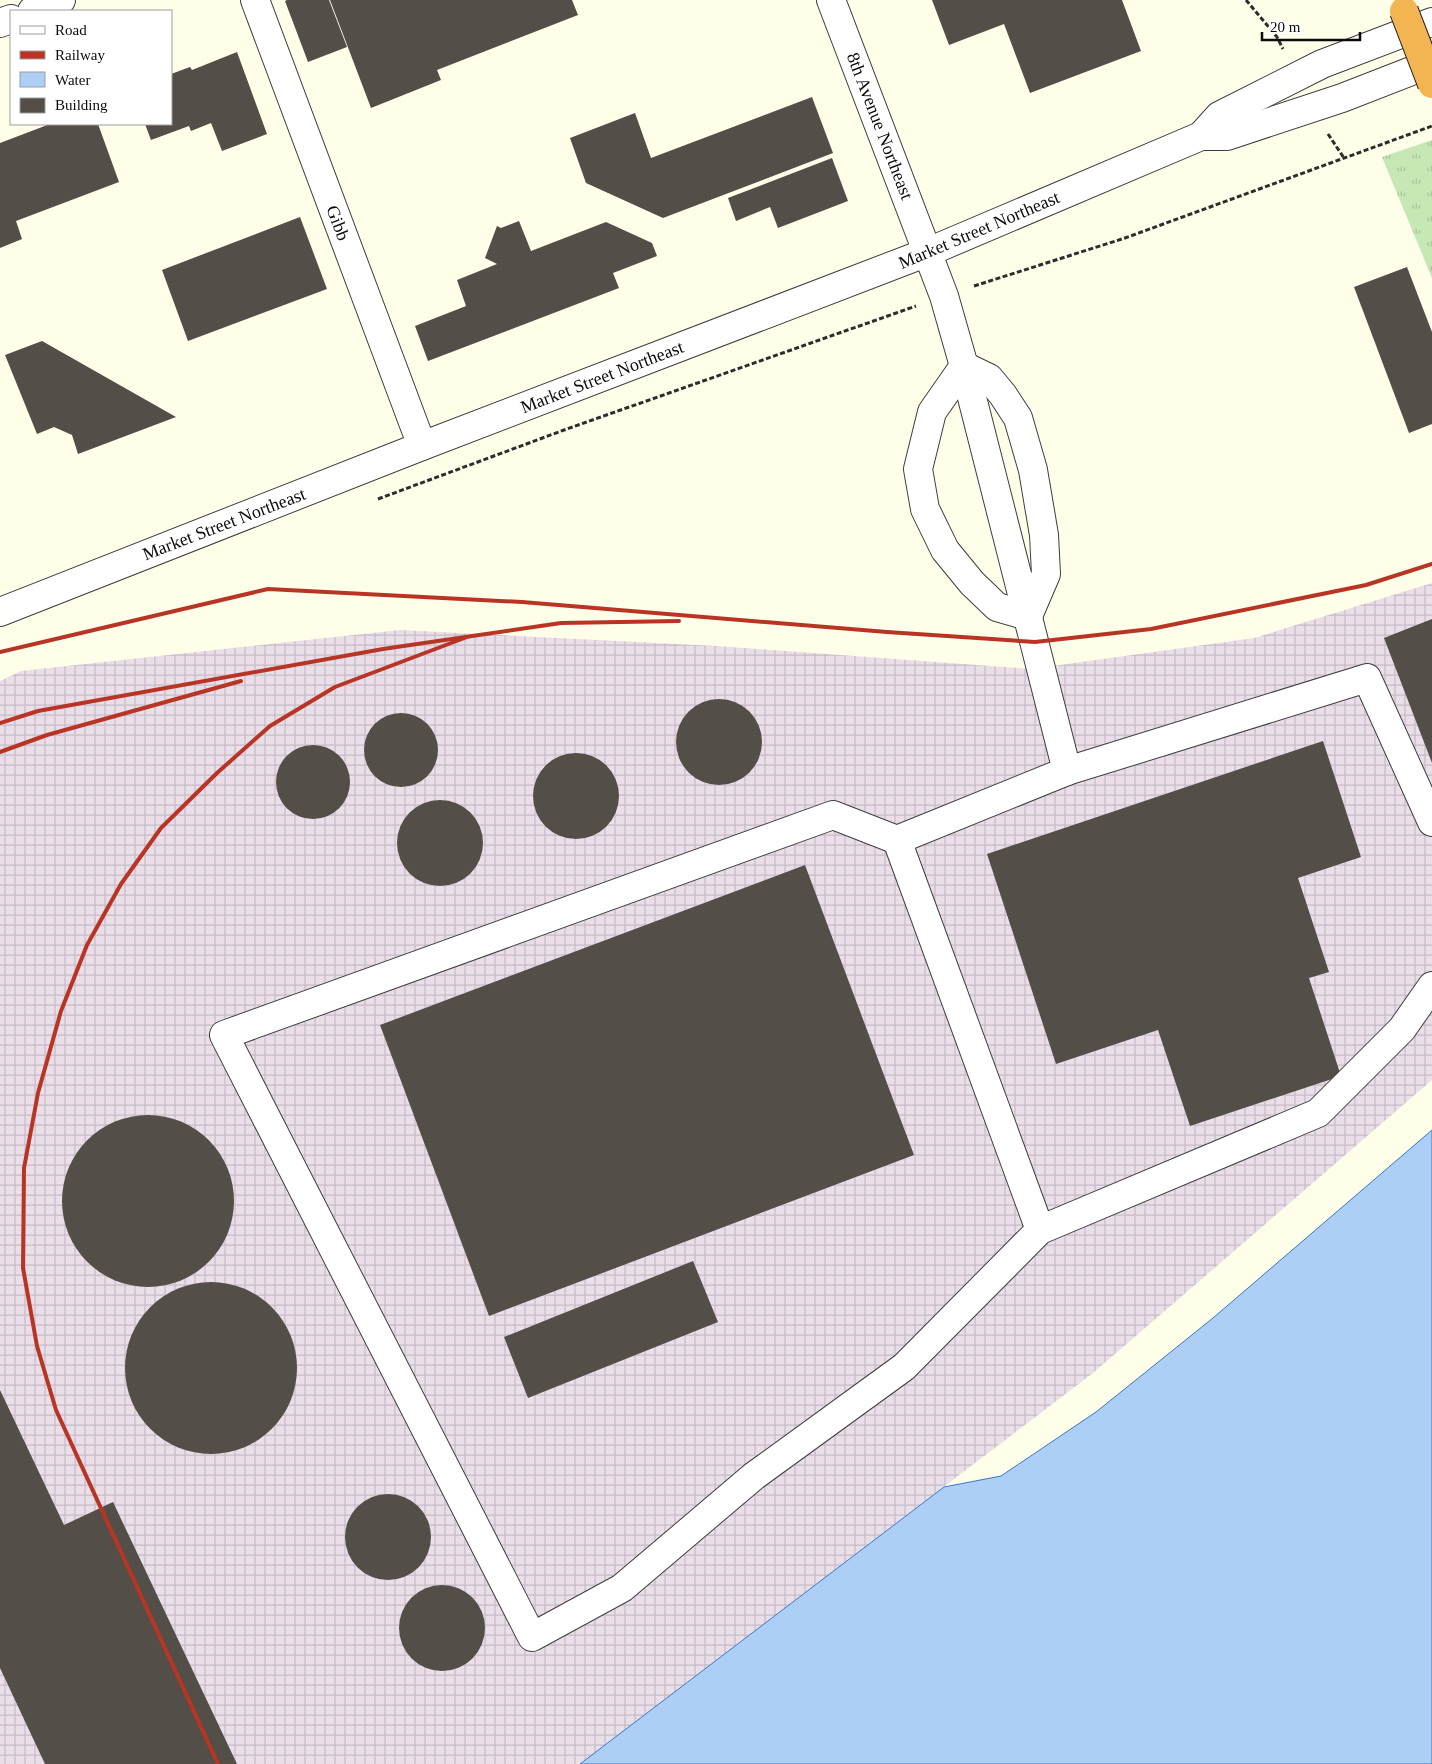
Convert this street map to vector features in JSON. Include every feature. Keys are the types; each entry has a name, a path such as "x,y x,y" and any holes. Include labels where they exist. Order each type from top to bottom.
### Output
{"highway":[{"path":"1404,11 1432,84"}],"street":[{"path":"35,10 61,0"},
{"name":"Gibb","path":"255,0 422,446"},
{"name":"8th Avenue Northeast","path":"831,0 944,296 964,366 1067,771"},
{"name":"Market Street Northeast","path":"1201,136 1219,116 1322,64 1432,22"},
{"name":"Market Street Northeast","path":"0,612 422,446 928,252 1201,136 1227,136 1342,98 1432,64"},
{"path":"964,366 989,378 1003,395 1018,418 1033,470 1044,535 1046,574 1028,616 997,607 972,583 946,550 925,509 918,469 932,412 964,366"},
{"path":"1432,822 1367,678 1067,771 897,840 833,815 224,1035 532,1636 622,1588 754,1476 904,1367 1040,1230 1318,1113 1402,1029 1432,986"},
{"path":"897,840 1040,1230"}],"path":[{"path":"370,502 573,427 944,296 1125,238 1432,126"}],"shaded area":[{"path":"1432,583 1432,1080 1093,1373 580,1764 0,1764 0,681 21,671 400,630 717,646 1031,669 1254,638"}],"green space":[{"path":"1432,140 1432,278 1382,157"}],"water":[{"path":"1432,1130 1432,1764 580,1764 944,1487 1001,1476 1096,1412 1213,1318"}],"building":[{"path":"329,0 347,47 308,62 285,1"},
{"path":"330,0 572,0 578,15 437,70 441,80 371,108"},
{"path":"932,0 1122,0 1141,51 1030,93 1004,24 949,45"},
{"path":"237,52 267,134 222,151 211,123 191,131 189,126 151,140 145,125 172,125 172,74 190,67 192,70"},
{"path":"812,97 833,153 663,218 586,183 570,138 635,113 651,158"},
{"path":"47,125 98,125 119,182 16,221 22,239 0,248 0,143"},
{"path":"832,158 848,201 778,228 770,207 736,221 728,198"},
{"path":"300,217 327,289 188,341 162,270"},
{"path":"519,221 531,251 606,222 652,243 657,256 613,273 619,288 428,361 415,326 466,306 457,280 497,264 485,258 497,226 501,228"},
{"path":"1407,267 1432,332 1432,424 1409,433 1354,287"},
{"path":"42,341 176,417 78,454 72,435 54,427 37,434 5,355"},
{"path":"1432,619 1432,763 1384,638"},
{"path":"711,699 727,699 736,702 750,711 759,725 762,742 759,759 750,773 736,782 727,785 711,785 695,778 683,766 676,750 676,734 683,718 695,706"},
{"path":"394,713 408,713 422,719 432,729 438,743 436,764 422,781 408,787 394,787 380,781 370,771 364,757 364,743 370,729 380,719"},
{"path":"1323,741 1361,857 1298,878 1329,972 1309,978 1341,1076 1190,1126 1158,1030 1056,1064 987,854"},
{"path":"320,745 340,755 348,768 350,782 348,796 340,809 327,817 306,819 286,809 278,796 276,775 286,755 299,747"},
{"path":"568,753 584,753 593,756 607,765 616,779 619,796 616,813 607,827 593,836 584,839 568,839 552,832 540,820 533,804 533,788 540,772 552,760"},
{"path":"432,800 448,800 457,803 471,812 480,826 483,843 480,860 471,874 457,883 448,886 432,886 416,879 404,867 397,851 397,835 404,819 416,807"},
{"path":"805,865 914,1155 489,1316 380,1025"},
{"path":"140,1115 156,1115 189,1125 209,1140 224,1160 232,1184 234,1201 232,1218 224,1242 209,1262 189,1277 173,1283 156,1287 140,1287 107,1277 82,1256 72,1242 66,1226 62,1209 62,1193 72,1160 93,1135 107,1125 123,1119"},
{"path":"693,1261 718,1322 528,1398 504,1337"},
{"path":"203,1282 219,1282 252,1292 272,1307 287,1327 295,1351 297,1368 295,1385 287,1409 272,1429 252,1444 236,1450 219,1454 203,1454 170,1444 145,1423 135,1409 129,1393 125,1376 125,1360 135,1327 156,1302 170,1292 186,1286"},
{"path":"0,1390 64,1525 113,1502 237,1764 45,1764 0,1668"},
{"path":"380,1494 396,1494 405,1497 419,1506 428,1520 431,1537 428,1554 419,1568 405,1577 396,1580 380,1580 364,1573 352,1561 345,1545 345,1529 352,1513 364,1501"},
{"path":"434,1585 450,1585 459,1588 473,1597 482,1611 485,1628 482,1645 473,1659 459,1668 450,1671 434,1671 418,1664 406,1652 399,1636 399,1620 406,1604 418,1592"}],"railway":[{"path":"0,652 268,589 522,602 887,632 1035,642 1151,629 1366,585 1432,564"},
{"path":"0,723 38,711 383,649 561,623 679,621"},
{"path":"218,1764 56,1410 37,1346 23,1268 24,1168 38,1093 61,1011 87,945 121,884 161,828 217,773 270,726 335,687 467,637"},
{"path":"0,752 47,735 241,681"}]}
